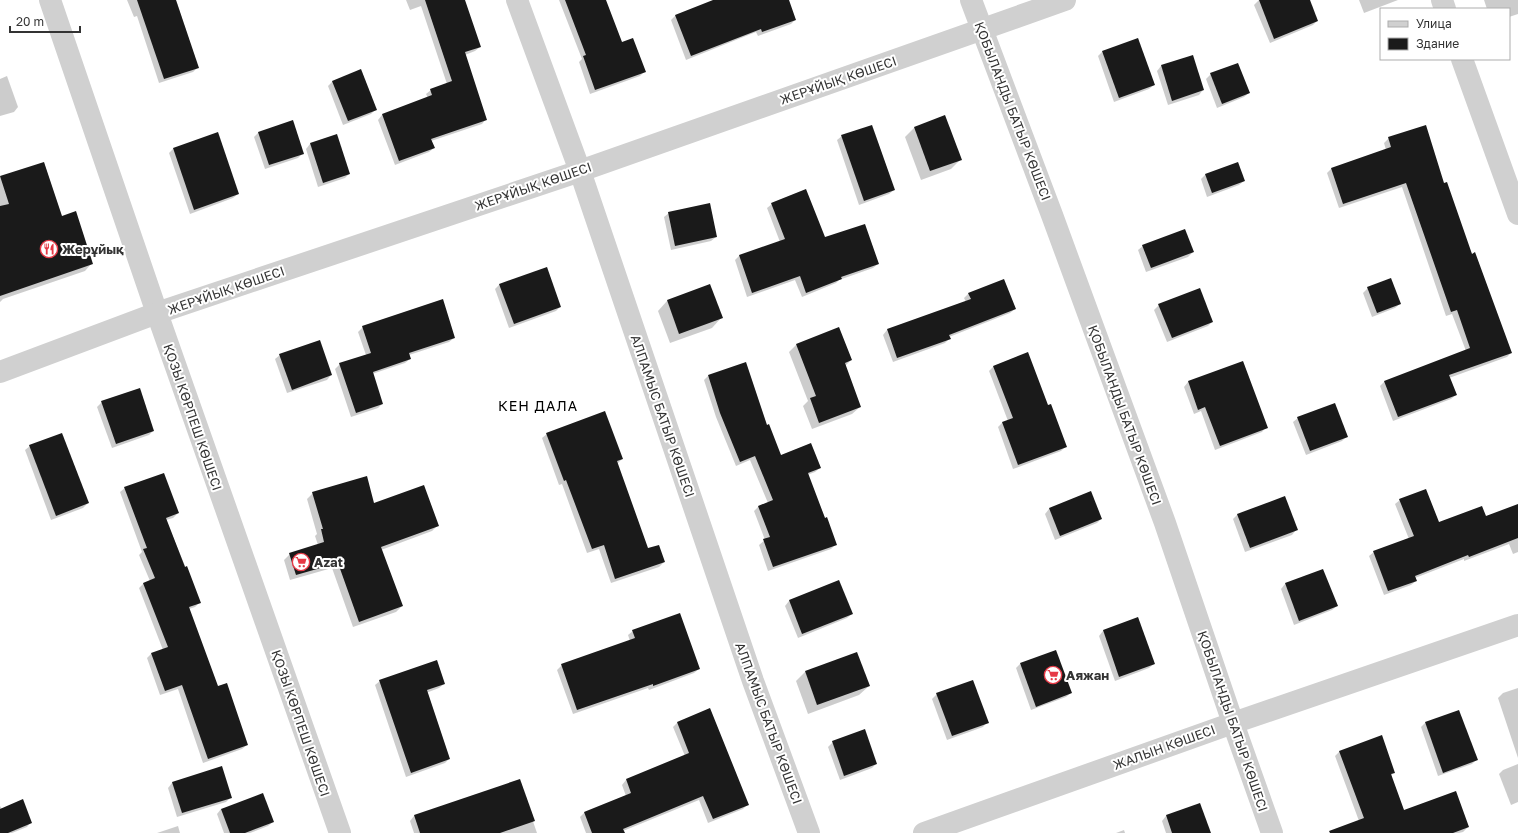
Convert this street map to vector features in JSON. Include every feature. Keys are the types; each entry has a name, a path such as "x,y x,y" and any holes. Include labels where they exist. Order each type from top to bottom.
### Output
{"street":[{"name":"ҚОЗЫ КӨРПЕШ КӨШЕСІ","path":"50,0 157,313 340,833"},
{"name":"АЛПАМЫС БАТЫР КӨШЕСІ","path":"517,0 580,170 753,681 809,833"},
{"name":"ҚОБЫЛАНДЫ БАТЫР КӨШЕСІ","path":"971,0 1052,215 1162,516 1272,833"},
{"name":"ЖЕРҰЙЫҚ КӨШЕСІ","path":"0,372 157,313 580,170 1065,0"},
{"path":"1462,60 1518,214"},
{"name":"ЖАЛЫН КӨШЕСІ","path":"924,833 1233,722 1518,625"}],"building":[{"path":"137,0 176,0 199,68 164,79"},
{"path":"425,0 465,0 481,47 465,52 487,120 431,139 435,148 399,161 382,114 432,95 430,89 452,81"},
{"path":"565,0 606,0 622,42 633,38 646,72 595,90 583,56 586,55"},
{"path":"713,0 789,0 796,20 762,32 761,29 691,56 675,15"},
{"path":"1259,0 1310,0 1318,21 1274,39"},
{"path":"1138,38 1155,85 1119,98 1102,51"},
{"path":"1193,55 1204,90 1172,101 1161,65"},
{"path":"1238,63 1250,93 1222,104 1210,73"},
{"path":"361,69 377,110 348,121 332,81"},
{"path":"945,115 962,160 930,171 914,127"},
{"path":"293,120 304,154 269,165 258,132"},
{"path":"872,125 895,190 864,201 841,135"},
{"path":"1426,125 1444,183 1447,182 1472,254 1475,252 1512,353 1449,375 1457,395 1398,417 1384,381 1470,348 1457,310 1451,312 1406,183 1343,204 1331,168 1391,147 1388,137"},
{"path":"218,132 239,194 194,210 173,148"},
{"path":"337,134 350,174 323,183 310,143"},
{"path":"44,162 62,216 76,211 93,264 0,296 0,206 9,204 0,176"},
{"path":"1238,162 1245,181 1212,193 1205,174"},
{"path":"806,189 825,237 865,224 879,264 841,277 842,279 806,293 800,276 752,293 739,255 785,239 771,203"},
{"path":"710,203 717,237 675,246 668,212"},
{"path":"1185,229 1194,252 1151,268 1142,245"},
{"path":"547,267 561,307 514,324 499,284"},
{"path":"1391,278 1401,304 1377,313 1367,287"},
{"path":"1004,279 1016,309 949,335 951,339 897,358 887,329 971,299 968,293"},
{"path":"710,284 723,318 679,334 667,300"},
{"path":"1200,288 1213,322 1172,338 1158,304"},
{"path":"443,299 455,338 409,353 411,359 373,372 383,404 356,413 339,363 371,353 362,326"},
{"path":"839,327 852,360 845,363 861,407 819,423 810,398 816,396 796,344"},
{"path":"320,340 332,375 292,390 279,354"},
{"path":"1028,352 1048,405 1051,404 1067,447 1018,465 1002,422 1013,418 993,366"},
{"path":"1243,361 1268,428 1220,446 1205,407 1198,410 1188,381"},
{"path":"746,362 767,425 769,424 781,455 811,443 821,468 808,473 837,545 773,567 763,539 770,537 758,506 773,500 755,456 740,462 720,413 708,375"},
{"path":"140,388 154,431 116,444 101,401"},
{"path":"1335,403 1348,437 1310,451 1297,417"},
{"path":"605,411 623,459 617,461 648,548 659,545 665,562 615,579 604,545 592,549 566,480 564,481 546,433"},
{"path":"62,433 89,503 56,516 29,445"},
{"path":"164,473 179,513 166,518 201,603 189,607 218,686 227,683 248,745 208,759 182,685 165,691 151,653 168,647 143,583 155,578 143,549 147,548 124,487"},
{"path":"367,476 374,503 424,485 439,526 381,547 403,606 359,622 338,563 296,575 289,553 324,542 321,529 323,529 312,492"},
{"path":"1426,489 1439,522 1482,506 1486,516 1518,504 1518,538 1469,557 1468,555 1415,576 1417,581 1388,591 1373,551 1414,536 1399,499"},
{"path":"1091,491 1102,519 1060,536 1049,508"},
{"path":"1285,496 1298,530 1250,548 1237,514"},
{"path":"1323,569 1338,606 1299,621 1285,583"},
{"path":"839,580 853,614 802,634 789,600"},
{"path":"680,613 700,669 653,686 653,684 577,710 561,664 635,638 632,630"},
{"path":"1138,617 1155,664 1119,677 1103,630"},
{"path":"1056,650 1072,693 1036,707 1020,663"},
{"path":"857,652 870,686 817,705 805,671"},
{"path":"437,660 445,684 427,690 450,759 411,773 379,680"},
{"path":"973,680 989,723 952,736 936,693"},
{"path":"710,708 749,805 713,819 703,796 623,829 625,833 592,833 584,812 631,793 626,779 689,753 677,722"},
{"path":"1459,710 1478,760 1443,773 1425,722"},
{"path":"865,729 877,764 844,776 832,741"},
{"path":"1382,735 1395,773 1391,774 1404,810 1456,791 1469,827 1453,833 1330,833 1329,831 1364,818 1339,751"},
{"path":"222,766 232,798 182,813 172,782"},
{"path":"520,779 535,821 500,833 420,833 414,815"},
{"path":"263,793 274,822 245,833 230,833 221,809"},
{"path":"23,799 32,823 8,833 0,833 0,809"},
{"path":"1200,803 1211,833 1172,833 1166,815"}],"place":[{"name":"Жерұйық","path":"49,249"},
{"name":"Azat","path":"301,562"},
{"name":"Аяжан","path":"1053,675"}],"district":[{"name":"КЕН ДАЛА","path":"538,405"}]}
